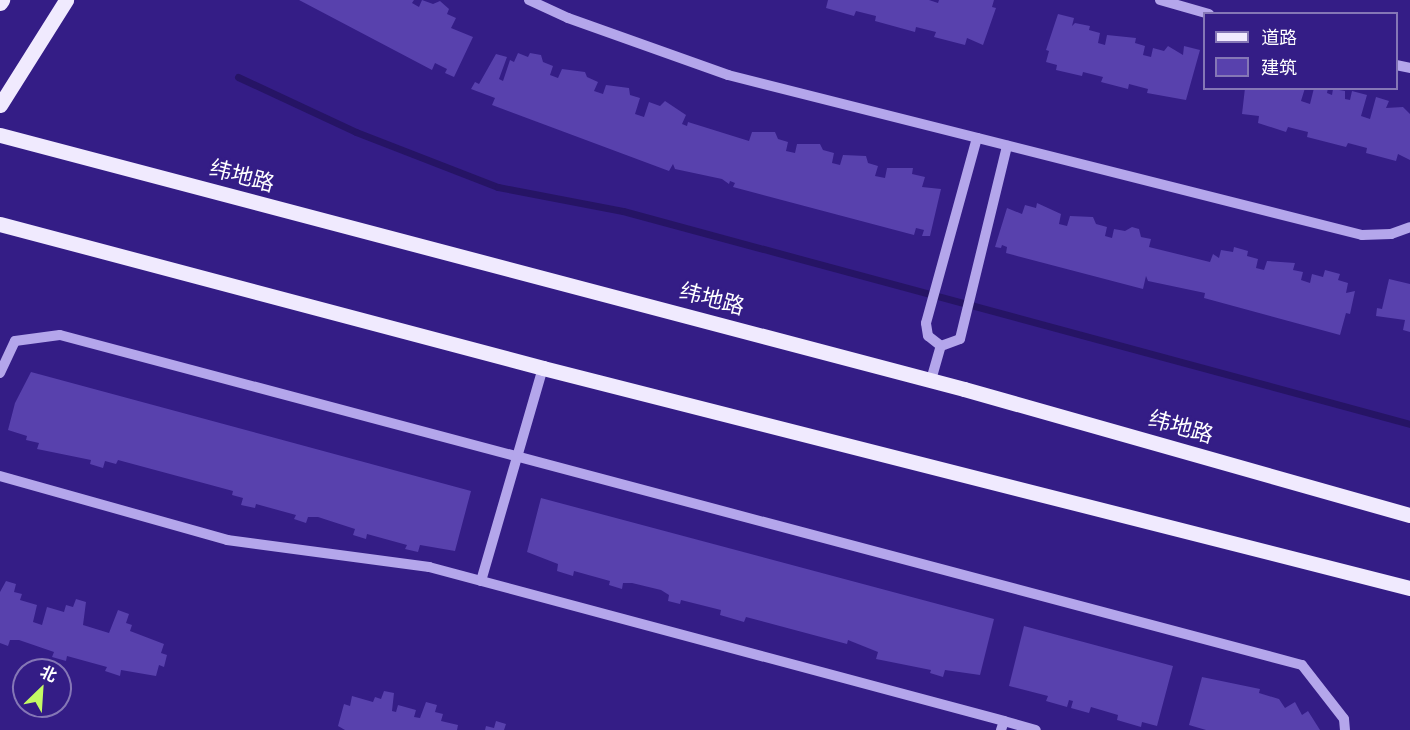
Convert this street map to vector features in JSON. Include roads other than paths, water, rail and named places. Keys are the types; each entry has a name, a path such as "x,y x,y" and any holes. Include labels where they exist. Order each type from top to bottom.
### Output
{"main road":[{"path":"0,105 66,0"},
{"name":"纬地路","path":"0,135 931,380 1410,515"},
{"path":"0,224 543,368 1410,588"}],"street":[{"path":"529,0 568,18 728,75 1362,235 1391,234 1410,227"},
{"path":"1160,0 1203,12"},
{"path":"941,346 928,336 926,323 977,138"},
{"path":"941,346 960,339 1007,146"},
{"path":"0,373 15,341 60,335 1302,665 1344,719 1345,730"},
{"path":"931,380 941,346"},
{"path":"481,581 543,368"},
{"path":"0,476 227,540 429,567 1003,725 1036,730"}],"waterway":[{"path":"238,77 356,132 498,187 623,211 1410,424"}]}
